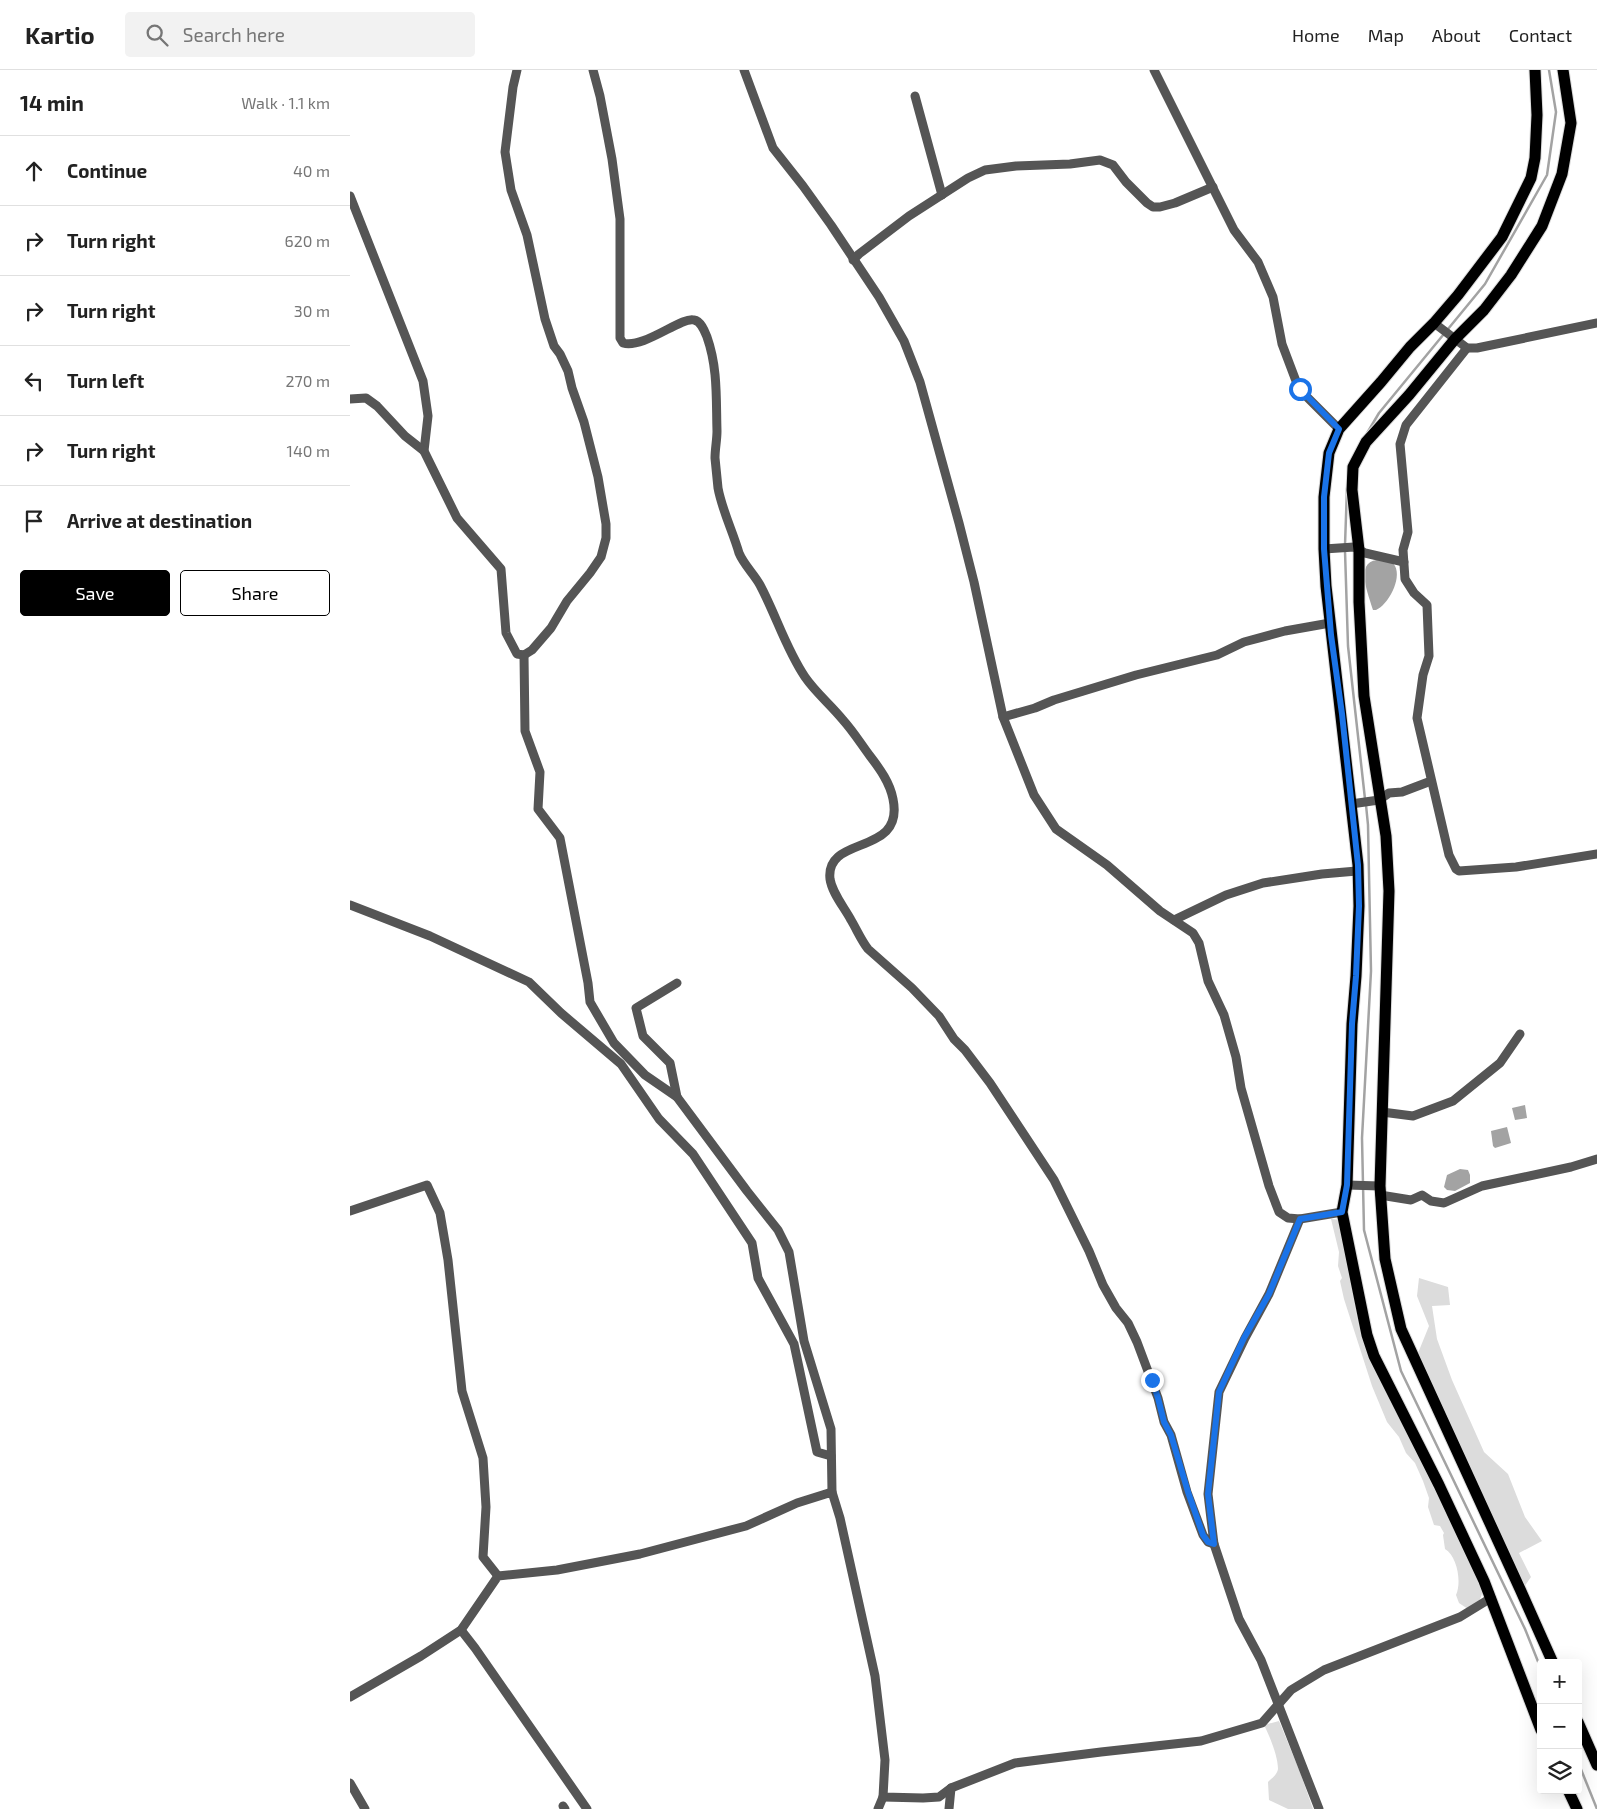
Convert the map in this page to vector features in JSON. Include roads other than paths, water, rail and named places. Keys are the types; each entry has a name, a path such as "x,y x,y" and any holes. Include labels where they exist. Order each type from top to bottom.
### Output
{"main road":[{"path":"1535,70 1537,115 1535,158 1531,178 1502,237 1438,326 1410,347 1339,429 1329,453 1324,497 1330,549 1330,623 1352,804 1357,871 1358,935 1352,1024 1347,1185 1342,1212 1367,1335 1374,1356 1439,1484 1491,1598 1537,1720"},
{"path":"1550,1659 1401,1328 1385,1259 1380,1190 1389,891 1386,836 1364,696 1352,490 1353,467 1366,442 1409,395 1453,338 1484,310 1511,275 1542,226 1562,174 1571,123 1563,70"},
{"path":"1582,1731 1597,1765"},
{"path":"1570,1794 1576,1809"}],"street":[{"path":"350,398 366,398 377,406 405,436 424,451 458,518 500,569 506,633 516,654 524,655 532,650 551,628 567,601 601,557 606,538 606,524 598,477 584,422 568,371 554,346 545,318 527,235 511,190 505,152 516,70"},
{"path":"593,70 612,159 620,219 620,338 626,344 638,342 687,320 694,319 705,332 714,357 717,383 715,397 717,431 715,456 718,490 742,561 760,585 790,652 805,676 861,742 881,771 891,791 894,810 890,828 882,837 847,851 838,857 830,870 830,881 868,949 925,999 939,1016 954,1039 965,1050 990,1083 1054,1180 1089,1251 1103,1285 1116,1308 1128,1323 1137,1342 1158,1398 1164,1422 1171,1435 1203,1535 1208,1542 1214,1544"},
{"path":"744,70 773,148 803,186 879,297 904,341 920,382 974,582 1003,717 1034,795 1056,829 1107,865 1154,906 1193,933 1198,943 1208,981 1224,1015 1236,1057 1240,1088 1269,1186 1279,1212 1288,1218 1300,1219 1342,1212"},
{"path":"1154,70 1234,230 1258,262 1273,297 1282,344 1300,389 1339,429"},
{"path":"915,96 942,195"},
{"path":"853,260 892,229 968,178 985,170 1100,160 1113,165 1130,186 1153,207 1160,208 1213,187"},
{"path":"350,196 424,381 428,416 424,451"},
{"path":"1438,326 1467,348 1477,348 1597,323"},
{"path":"1467,348 1406,425 1400,444 1408,532 1403,550 1405,579 1414,593 1426,605 1430,656 1423,675 1417,718 1450,855 1456,869 1460,871 1516,867 1597,854"},
{"path":"1330,549 1356,549 1374,556 1404,562"},
{"path":"1003,717 1136,676 1217,655 1244,642 1285,630 1330,623"},
{"path":"524,655 525,731 540,772 538,808 560,838 588,982 590,1002 614,1043 645,1075 677,1097 778,1230 789,1252 804,1341 831,1429 832,1492 840,1518 875,1676 886,1760 883,1798 878,1809"},
{"path":"1352,804 1380,800 1389,793 1402,792 1432,781"},
{"path":"1174,920 1226,895 1263,883 1357,871"},
{"path":"350,905 430,936 529,982 561,1013 622,1064 659,1119 693,1154 752,1243 758,1278 794,1344 817,1452 831,1456"},
{"path":"677,983 636,1008 643,1036 670,1062 677,1097"},
{"path":"1382,1112 1412,1116 1453,1101 1500,1063 1520,1034"},
{"path":"1347,1185 1380,1190 1411,1200 1422,1195 1431,1201 1444,1203 1482,1186 1571,1167 1597,1159"},
{"path":"350,1211 427,1185 440,1213 448,1260 462,1391 483,1458 486,1507 483,1557 498,1576"},
{"path":"1300,1219 1269,1294 1244,1338 1219,1392 1208,1494 1214,1544 1239,1619 1261,1660 1319,1809"},
{"path":"350,1697 421,1656 461,1630 498,1576 558,1570 640,1554 746,1526 797,1503 832,1492"},
{"path":"883,1798 939,1797 951,1788 1015,1763 1201,1741 1262,1723 1291,1690 1324,1670 1460,1617 1491,1598"},
{"path":"461,1630 587,1809"},
{"path":"350,1783 365,1809"},
{"path":"949,1809 951,1788"}],"waterway":[{"path":"1366,435 1379,413 1485,284 1547,175 1556,112 1549,70"},
{"path":"1345,545 1347,488"},
{"path":"1345,551 1348,646 1365,799"},
{"path":"1366,805 1371,971 1362,1138 1364,1230 1401,1371 1525,1629 1537,1659"},
{"path":"1582,1772 1597,1809"}]}
